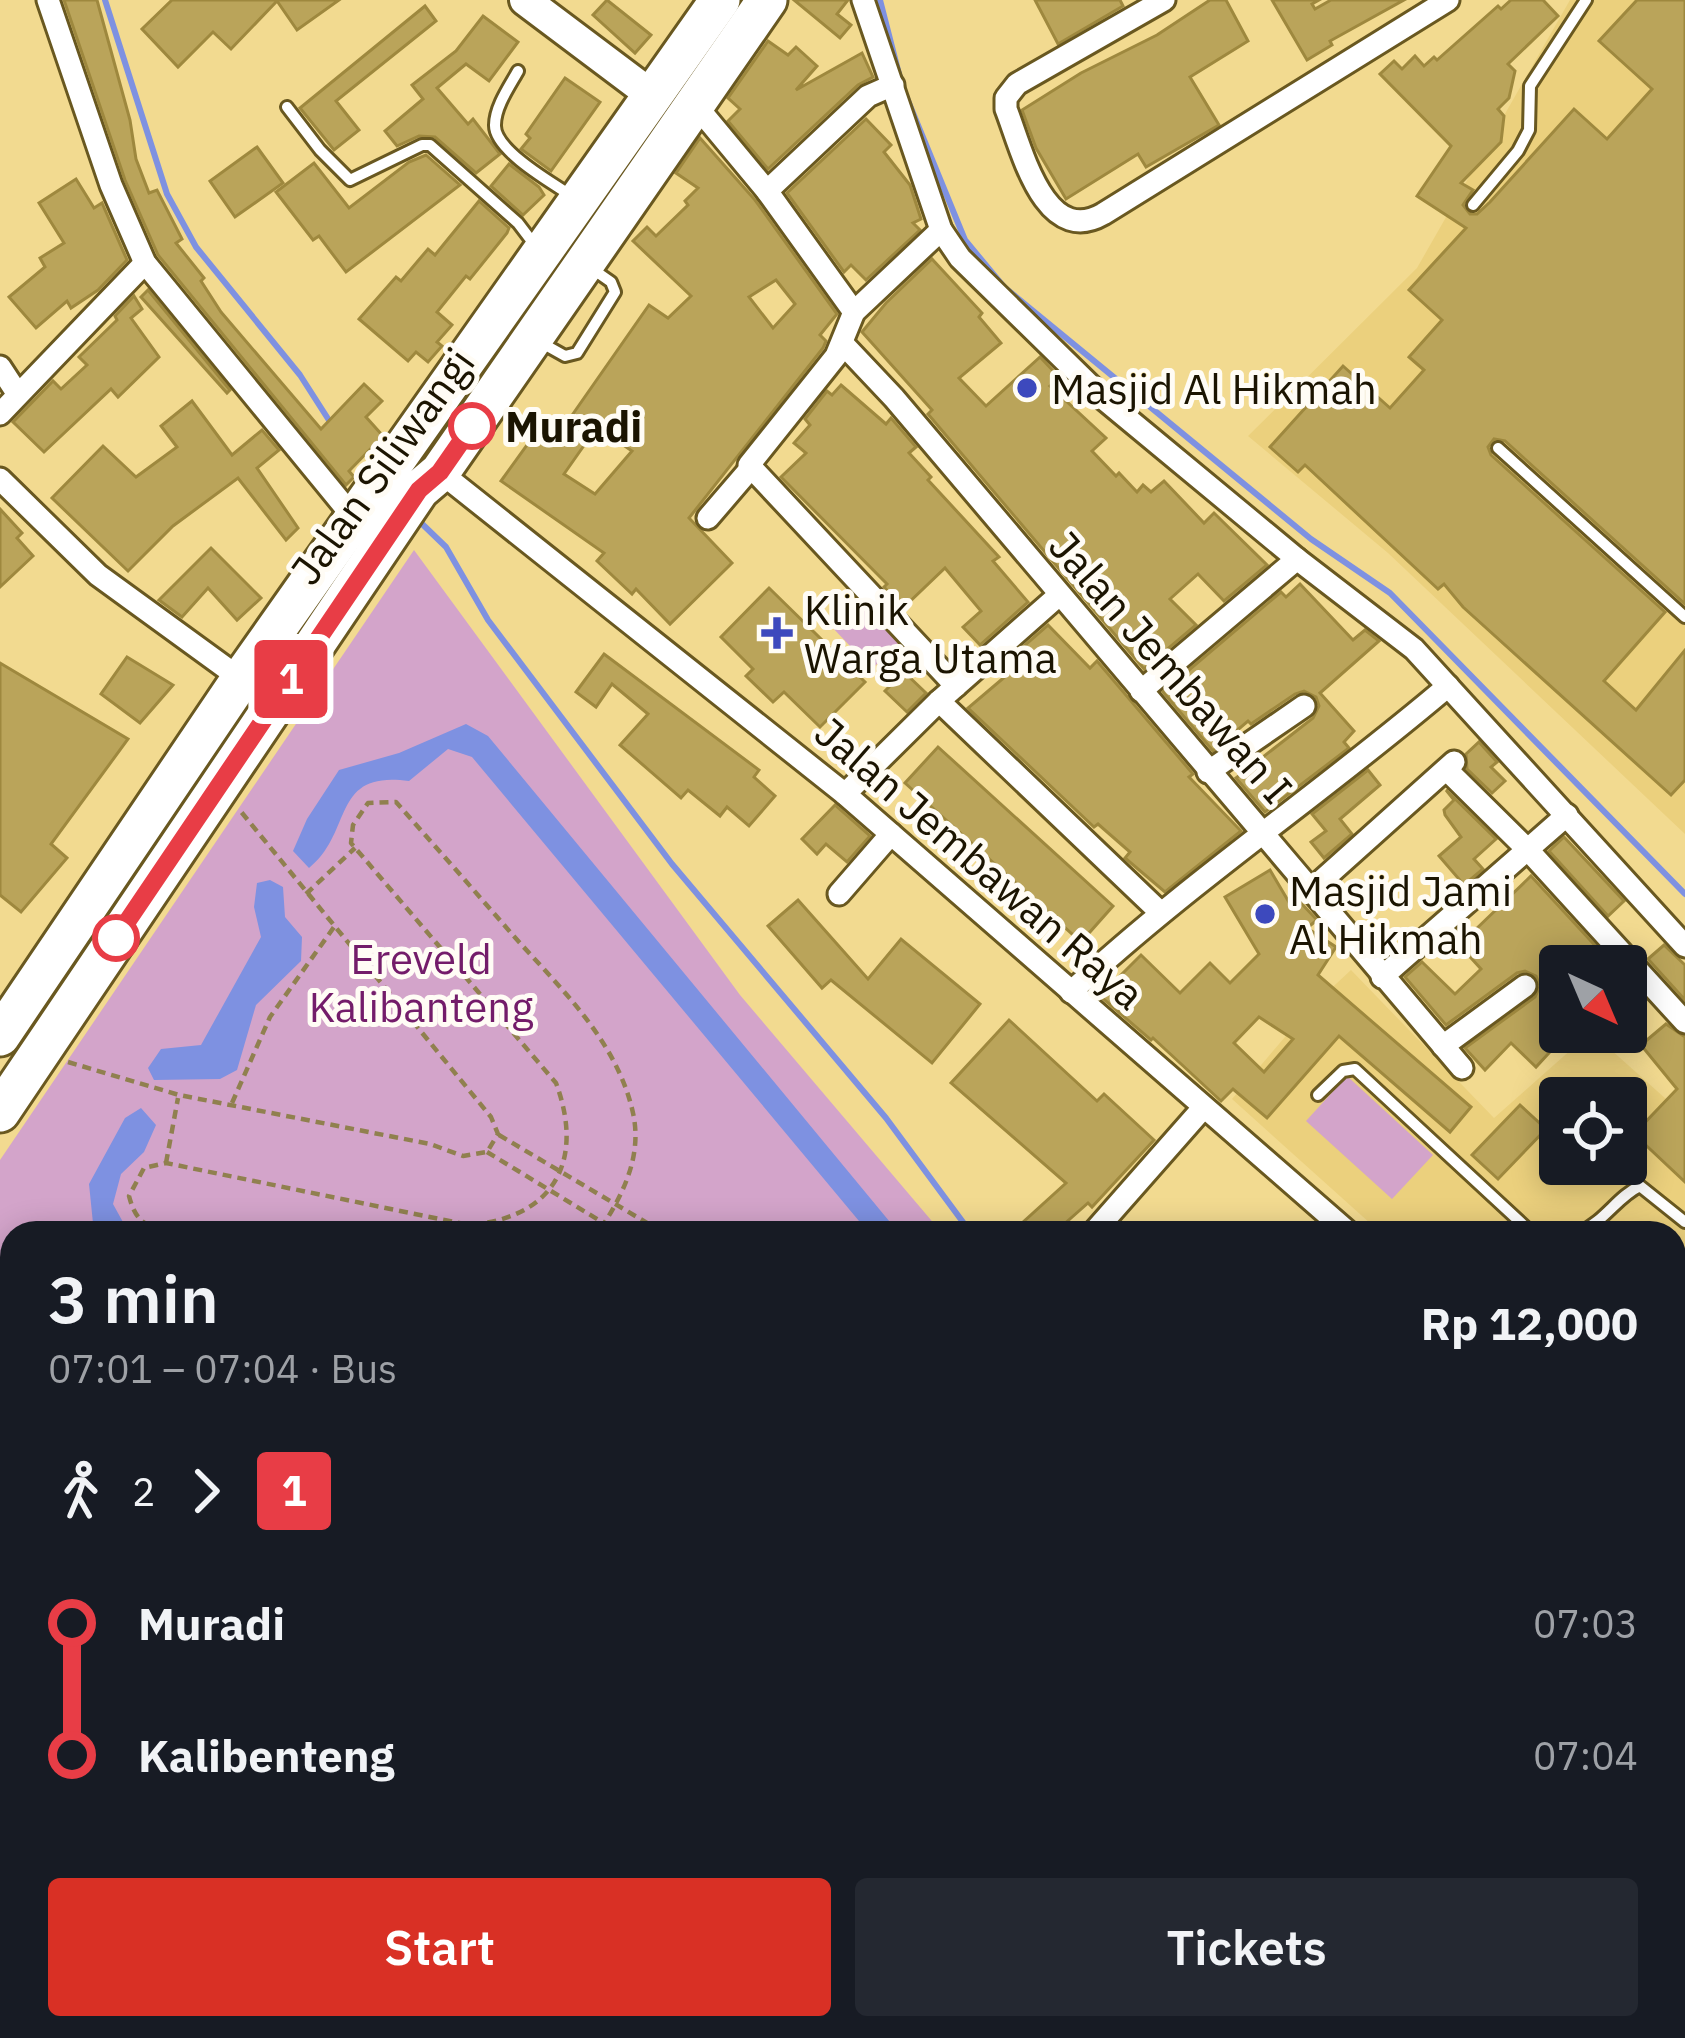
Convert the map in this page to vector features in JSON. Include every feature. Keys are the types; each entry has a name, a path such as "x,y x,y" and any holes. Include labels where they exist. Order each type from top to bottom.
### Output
{"highway":[{"name":"Jalan Siliwangi","path":"0,1112 219,784 543,255 720,0"},
{"name":"Jalan Siliwangi","path":"0,1036 241,679 532,338 767,0"}],"street":[{"name":"Jalan Jembawan Raya","path":"48,0 111,185 145,263 395,494 845,794 1334,1221"},
{"path":"525,0 654,97"},
{"path":"862,0 941,230 978,279 1105,400 1414,649 1685,946"},
{"path":"1164,0 1017,84 1006,98 1006,109 1041,197 1052,210 1083,222 1103,214 1448,0"},
{"path":"767,191 868,96 893,85"},
{"path":"694,103 767,191 854,312"},
{"path":"708,518 843,344 854,312 941,230"},
{"path":"0,414 145,263"},
{"name":"Jalan Jembawan I","path":"843,344 894,398 1462,1068"},
{"path":"0,368 17,393"},
{"path":"749,467 948,694 1162,914"},
{"path":"0,479 98,575 241,679"},
{"path":"1141,692 1297,559"},
{"path":"845,794 1058,596"},
{"path":"1071,992 1136,931 1448,686"},
{"path":"1208,772 1304,706"},
{"path":"1310,891 1450,766 1685,1022"},
{"path":"1382,976 1567,815"},
{"path":"839,894 891,834"},
{"path":"1443,1046 1526,986"},
{"path":"1104,1221 1203,1108"}],"lane":[{"path":"1473,205 1517,152 1529,130 1530,86 1586,0"},
{"path":"518,71 495,119 495,134 510,152 580,201"},
{"path":"287,107 350,180 430,145 518,223 543,255"},
{"path":"1498,448 1685,617"},
{"path":"1318,1095 1343,1071 1355,1070 1516,1221"},
{"path":"1601,1221 1640,1186 1684,1221"}],"path":[{"path":"219,784 491,1117 498,1134 644,1221"},
{"path":"500,1221 546,1198 570,1138 566,1110 556,1083 351,843 352,825 368,803 396,802 591,1023 620,1072 634,1117 632,1164 605,1221"},
{"path":"306,894 355,848"},
{"path":"231,1106 271,1017 334,927"},
{"path":"39,1053 179,1096 430,1144 464,1156 487,1152 601,1221"},
{"path":"166,1163 179,1096"},
{"path":"487,1152 498,1134"},
{"path":"142,1221 134,1215 129,1196 144,1168 166,1163 449,1221"}],"shaded area":[{"path":"1570,0 1685,0 1685,834 1388,553 1248,436 1417,268"},
{"path":"1351,970 1494,1118 1539,1078 1539,1185 1647,1185 1647,1082 1685,1116 1685,1221 1368,1221 1232,1099 1309,1009"},
{"path":"1567,1053 1614,1053 1641,1077 1540,1077"}],"green space":[{"name":"Ereveld Kalibanteng","path":"414,550 740,995 932,1221 0,1221 0,1160"},
{"path":"858,598 900,641 872,669 830,625"},
{"path":"1347,1076 1433,1155 1392,1199 1306,1121"}],"water":[{"path":"466,724 488,736 889,1221 859,1221 472,757 448,749 409,781 366,785 346,807 323,853 309,868 293,851 307,819 339,770 399,753"},
{"path":"270,880 283,887 285,917 302,937 301,961 256,1005 237,1070 220,1079 154,1080 148,1068 161,1049 201,1045 261,937 254,907 257,883"},
{"path":"141,1108 156,1125 144,1152 121,1174 113,1204 122,1221 93,1221 89,1184 125,1118"}],"building":[{"path":"64,0 97,0 136,159 149,193 157,190 182,239 176,243 204,278 201,281 221,312 321,429 364,384 382,401 366,417 383,436 349,471 354,477 346,485 158,255 125,180"},
{"path":"172,0 339,0 297,30 277,1 231,49 213,32 178,67 142,29"},
{"path":"607,0 651,35 635,53 593,15"},
{"path":"794,0 848,0 837,14 851,25 840,38"},
{"path":"1035,0 1120,0 1123,6 1058,44"},
{"path":"1210,0 1226,0 1248,41 1190,77 1219,125 1146,167 1138,154 1066,199 1036,148 1022,110"},
{"path":"1272,0 1319,0 1312,4 1315,9 1331,0 1404,0 1330,41 1332,45 1307,60"},
{"path":"1511,0 1543,0 1558,16 1508,64 1515,71 1509,98 1498,109 1504,116 1501,142 1461,183 1473,190 1463,205 1470,214 1477,214 1490,202 1574,109 1607,139 1652,89 1599,41 1637,0 1685,0 1685,604 1505,441 1494,439 1488,447 1491,455 1665,612 1604,681 1636,710 1685,650 1685,780 1671,795 1463,607 1444,584 1438,589 1305,465 1298,472 1270,447 1343,366 1390,408 1424,370 1409,357 1442,320 1409,290 1466,228 1417,196 1451,146 1380,74 1394,61 1402,69 1415,56 1424,66 1434,57 1437,60"},
{"path":"425,6 436,21 336,101 359,130 334,150 300,108"},
{"path":"483,16 518,42 489,81 466,64 437,88 468,124 473,119 500,154 476,173 435,137 419,136 397,146 385,131 423,99 412,85 456,51"},
{"path":"768,41 788,55 796,47 817,66 796,90 862,53 873,77 858,85 768,169 728,121 740,109 728,98"},
{"path":"565,78 600,102 551,171 521,149 530,138 526,134"},
{"path":"866,119 891,145 884,152 910,185 921,219 913,223 920,230 866,280 851,265 844,272 787,193"},
{"path":"700,138 755,200 837,314 820,335 826,341 823,348 689,518 732,563 670,624 636,589 632,594 597,561 604,553 501,481 545,420 561,431 649,305 668,318 691,296 633,241 647,227 656,236 688,205 685,201 698,188 676,173","holes":["776,280 795,304 773,328 749,297","597,427 632,451 595,494 564,474"]},
{"path":"257,147 283,183 235,217 210,181"},
{"path":"426,155 460,185 346,272 319,236 313,240 276,192 314,163 349,208 409,162"},
{"path":"509,164 544,195 523,215 491,186"},
{"path":"76,179 94,208 102,203 127,260 98,290 71,308 67,301 36,328 9,297 45,267 40,258 64,243 39,203"},
{"path":"479,201 509,228 507,233 437,312 452,325 437,342 442,346 428,362 416,352 408,361 359,319 428,249 435,255"},
{"path":"932,259 982,313 979,317 1001,343 959,378 986,406 1040,357 1060,378 1050,386 1106,438 1092,451 1116,476 1119,473 1137,492 1143,485 1151,492 1164,481 1204,523 1214,513 1267,565 1224,601 1198,574 1170,599 1196,625 1144,669 928,414 932,410 862,332"},
{"path":"148,290 230,390 227,393 141,297"},
{"path":"134,296 142,309 131,318 159,357 118,397 111,389 44,452 13,422 53,381 61,389 87,365 79,357"},
{"path":"841,385 886,424 891,418 916,447 909,453 931,477 928,480 999,557 993,561 1028,602 980,645 963,627 981,611 945,568 903,608 884,587 887,584 781,477 806,453 794,443 810,425 805,419 827,391 832,395"},
{"path":"192,401 232,455 262,430 279,450 257,468 298,528 286,540 238,478 173,526 128,571 52,498 103,446 136,477 177,447 161,426"},
{"path":"0,509 22,533 17,538 33,556 0,587"},
{"path":"211,548 261,598 237,620 208,588 182,617 159,600"},
{"path":"1300,584 1353,640 1365,630 1379,641 1320,693 1354,731 1344,742 1349,748 1265,812 1236,778 1313,718 1319,706 1316,697 1304,691 1295,694 1251,724 1248,721 1213,751 1163,692 1281,592 1286,597"},
{"path":"769,588 865,682 820,727 784,692 773,702 746,676 753,669 721,637"},
{"path":"1048,625 1090,668 1097,661 1193,774 1189,777 1241,831 1165,892 1125,858 1130,852 1098,824 1094,827 968,708 1007,675 1000,667"},
{"path":"604,654 759,770 754,777 775,796 749,826 727,807 720,816 688,790 681,798 620,745 648,714 612,684 596,707 576,692"},
{"path":"127,657 173,685 140,723 101,694"},
{"path":"0,663 128,739 51,844 67,858 21,912 0,895"},
{"path":"904,672 926,693 907,712 885,691"},
{"path":"1479,742 1497,762 1491,767 1505,781 1492,793 1467,769 1466,754"},
{"path":"938,747 1113,906 1081,942 905,783"},
{"path":"1368,770 1380,785 1340,819 1352,834 1324,858 1311,842 1326,831 1312,814"},
{"path":"1446,790 1496,839 1474,859 1483,869 1464,885 1439,856 1461,837 1445,815 1454,800"},
{"path":"835,805 870,836 847,862 826,844 817,854 802,839"},
{"path":"1564,837 1624,901 1608,916 1549,851"},
{"path":"1270,870 1293,909 1301,903 1317,920 1307,928 1336,947 1318,975 1471,1107 1450,1132 1339,1036 1267,1118 1233,1089 1221,1101 1100,996 1141,955 1180,993 1210,963 1230,983 1259,954 1225,897","holes":["1259,1017 1293,1039 1264,1072 1234,1043"]},
{"path":"1531,876 1595,945 1539,945 1539,984 1536,976 1517,973 1446,1025 1405,977 1422,962 1455,994 1481,969 1451,936 1465,924 1473,932"},
{"path":"798,900 868,979 901,939 980,1004 932,1063 831,980 822,988 768,926"},
{"path":"1664,945 1685,965 1685,1000 1648,959"},
{"path":"1539,988 1539,1053 1549,1053 1536,1067 1511,1043 1485,1070 1465,1048 1535,997"},
{"path":"1009,1020 1097,1101 1104,1094 1154,1140 1092,1207 1088,1203 1068,1221 1024,1221 1066,1183 951,1083"},
{"path":"1666,1024 1685,1037 1685,1182 1647,1146 1647,1120 1677,1089 1647,1052 1647,1040"},
{"path":"1520,1105 1539,1123 1539,1136 1498,1179 1472,1155"}],"waterway":[{"path":"105,0 167,194 196,247 300,375 332,425"},
{"path":"880,0 900,78"},
{"path":"906,96 965,240 1004,287 1311,539 1390,593 1685,894"},
{"path":"417,519 446,547 488,620 672,864 886,1118 962,1221"}],"bus line":[{"name":"1","path":"116,938 419,490 440,472 472,426"}],"place":[{"name":"Masjid Al Hikmah","path":"1027,388"},
{"name":"Muradi","path":"472,426"},
{"name":"Klinik Warga Utama","path":"777,633"},
{"name":"Masjid Jami Al Hikmah","path":"1265,914"}]}
